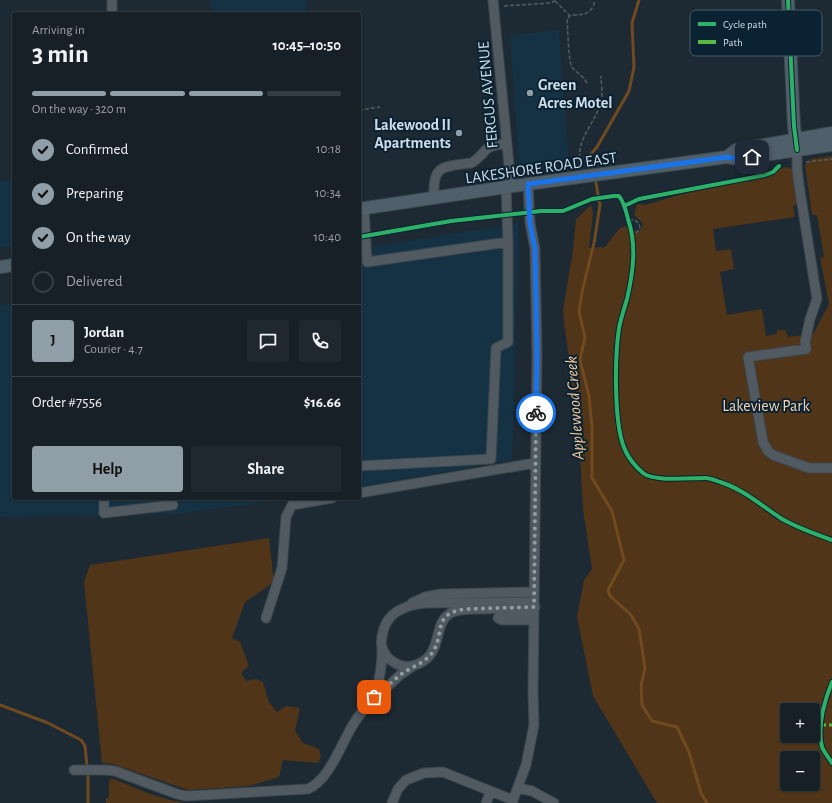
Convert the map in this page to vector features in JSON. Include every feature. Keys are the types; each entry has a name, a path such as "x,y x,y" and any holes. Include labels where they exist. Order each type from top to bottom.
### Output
{"main road":[{"path":"788,0 789,10"},
{"path":"791,56 796,144"},
{"name":"LAKESHORE ROAD EAST","path":"362,209 528,184 727,157 738,159 832,133"},
{"name":"LAKESHORE ROAD EAST","path":"796,144 832,145"},
{"path":"0,267 12,264"}],"street":[{"path":"112,0 112,12"},
{"name":"FERGUS AVENUE","path":"361,466 491,458 496,348 508,342 508,187 506,143 493,3"},
{"path":"434,198 434,178 442,168 471,163 492,146 506,143"},
{"path":"796,144 799,185 817,299 810,319 805,342 806,349 748,357 763,442 768,452 809,468 832,468"},
{"path":"392,803 398,788 406,780 424,773 443,772 513,801 526,765 534,725 537,354 535,249 530,223 528,184"},
{"path":"362,209 367,262 508,242"},
{"path":"361,493 535,463"},
{"path":"104,500 104,513 173,505"},
{"path":"266,618 282,568 286,517 292,505 321,500"},
{"path":"370,703 378,684 382,668 382,637 384,626 394,614 401,609 413,606 435,604 534,607"},
{"path":"74,770 115,771 186,796 308,789 322,777 355,720 370,703 400,675 424,661 431,654 446,616 452,612 466,609 534,607"},
{"path":"382,647 387,657 395,663 406,667 414,666"},
{"path":"518,788 532,791 554,803"},
{"path":"486,803 491,791"}],"path":[{"path":"493,3 551,3 555,0 570,16"},
{"path":"587,83 583,76 570,64 567,19 571,15 584,15 588,13 594,5 594,0"},
{"path":"581,164 580,150 584,136 598,111 602,99 601,76"},
{"path":"361,110 380,107"},
{"path":"806,162 832,159"},
{"path":"633,220 637,221 640,227 633,238 629,223 633,220"}],"shaded area":[{"path":"211,0 306,0 307,12 212,12"},
{"path":"559,30 569,161 519,168 510,35"},
{"path":"12,179 12,246 0,248 0,181"},
{"path":"519,223 512,460 361,487 361,249"},
{"path":"12,303 12,500 279,500 177,514 0,517 0,305"}],"green space":[{"name":"Lakeview Park","path":"832,156 832,803 657,803 593,696 577,617 584,580 592,569 583,509 579,437 563,310 572,261 576,219 591,205 593,213 589,248 605,247 619,229 625,226 639,232 643,226 641,221 634,215 637,204 645,205 696,190 770,175 785,167 788,167 793,171 800,205 793,205 795,217 713,229 716,251 731,249 734,269 720,272 727,315 762,309 766,336 777,334 777,330 785,330 788,337 813,334 829,304 820,258 824,257 817,215 812,215 805,165 811,159"},
{"path":"269,538 274,582 245,602 232,638 240,642 249,666 241,673 246,681 256,679 263,682 269,702 277,712 286,706 300,708 295,731 303,743 319,749 321,757 318,763 283,760 279,777 249,786 188,790 113,764 102,763 84,582 90,565"},
{"path":"111,778 156,796 185,803 106,803 106,799 109,797 109,783"}],"waterway":[{"name":"Applewood Creek","path":"594,173 590,155 597,147 629,91 634,67 632,23 639,0"},
{"name":"Applewood Creek","path":"595,178 600,205 594,243 582,292 579,312 585,337 580,360 589,396 592,427 592,478 612,511 624,560 608,590 610,596 631,615 639,629 645,668 641,686 642,705 652,721 677,727 689,752 701,793 707,803"},
{"path":"0,705 48,723 81,740 85,746 88,775 88,803"}],"marked path":[{"path":"820,725 832,725"}],"cycle path":[{"path":"788,0 788,10"},
{"path":"791,56 794,126 797,150"},
{"path":"624,206 639,199 765,175 773,172 779,166"},
{"path":"361,237 451,221 541,211 563,211 592,199 619,196 625,207 631,229 633,249 631,279 619,328 616,373 619,426 622,441 629,458 640,471 655,478 707,478 728,485 744,493 782,519 807,531 832,540"},
{"path":"832,682 822,714 820,731 822,747 832,763"}],"way so far":[{"path":"374,697 370,703 400,675 428,658 434,650 442,623 449,614 466,609 534,607 536,413"}],"place":[{"name":"Green Acres Motel","path":"530,93"},
{"name":"Lakewood II Apartments","path":"459,133"}],"route":[{"path":"536,413 537,354 535,249 530,223 528,184 727,157 738,159 752,157"}]}
